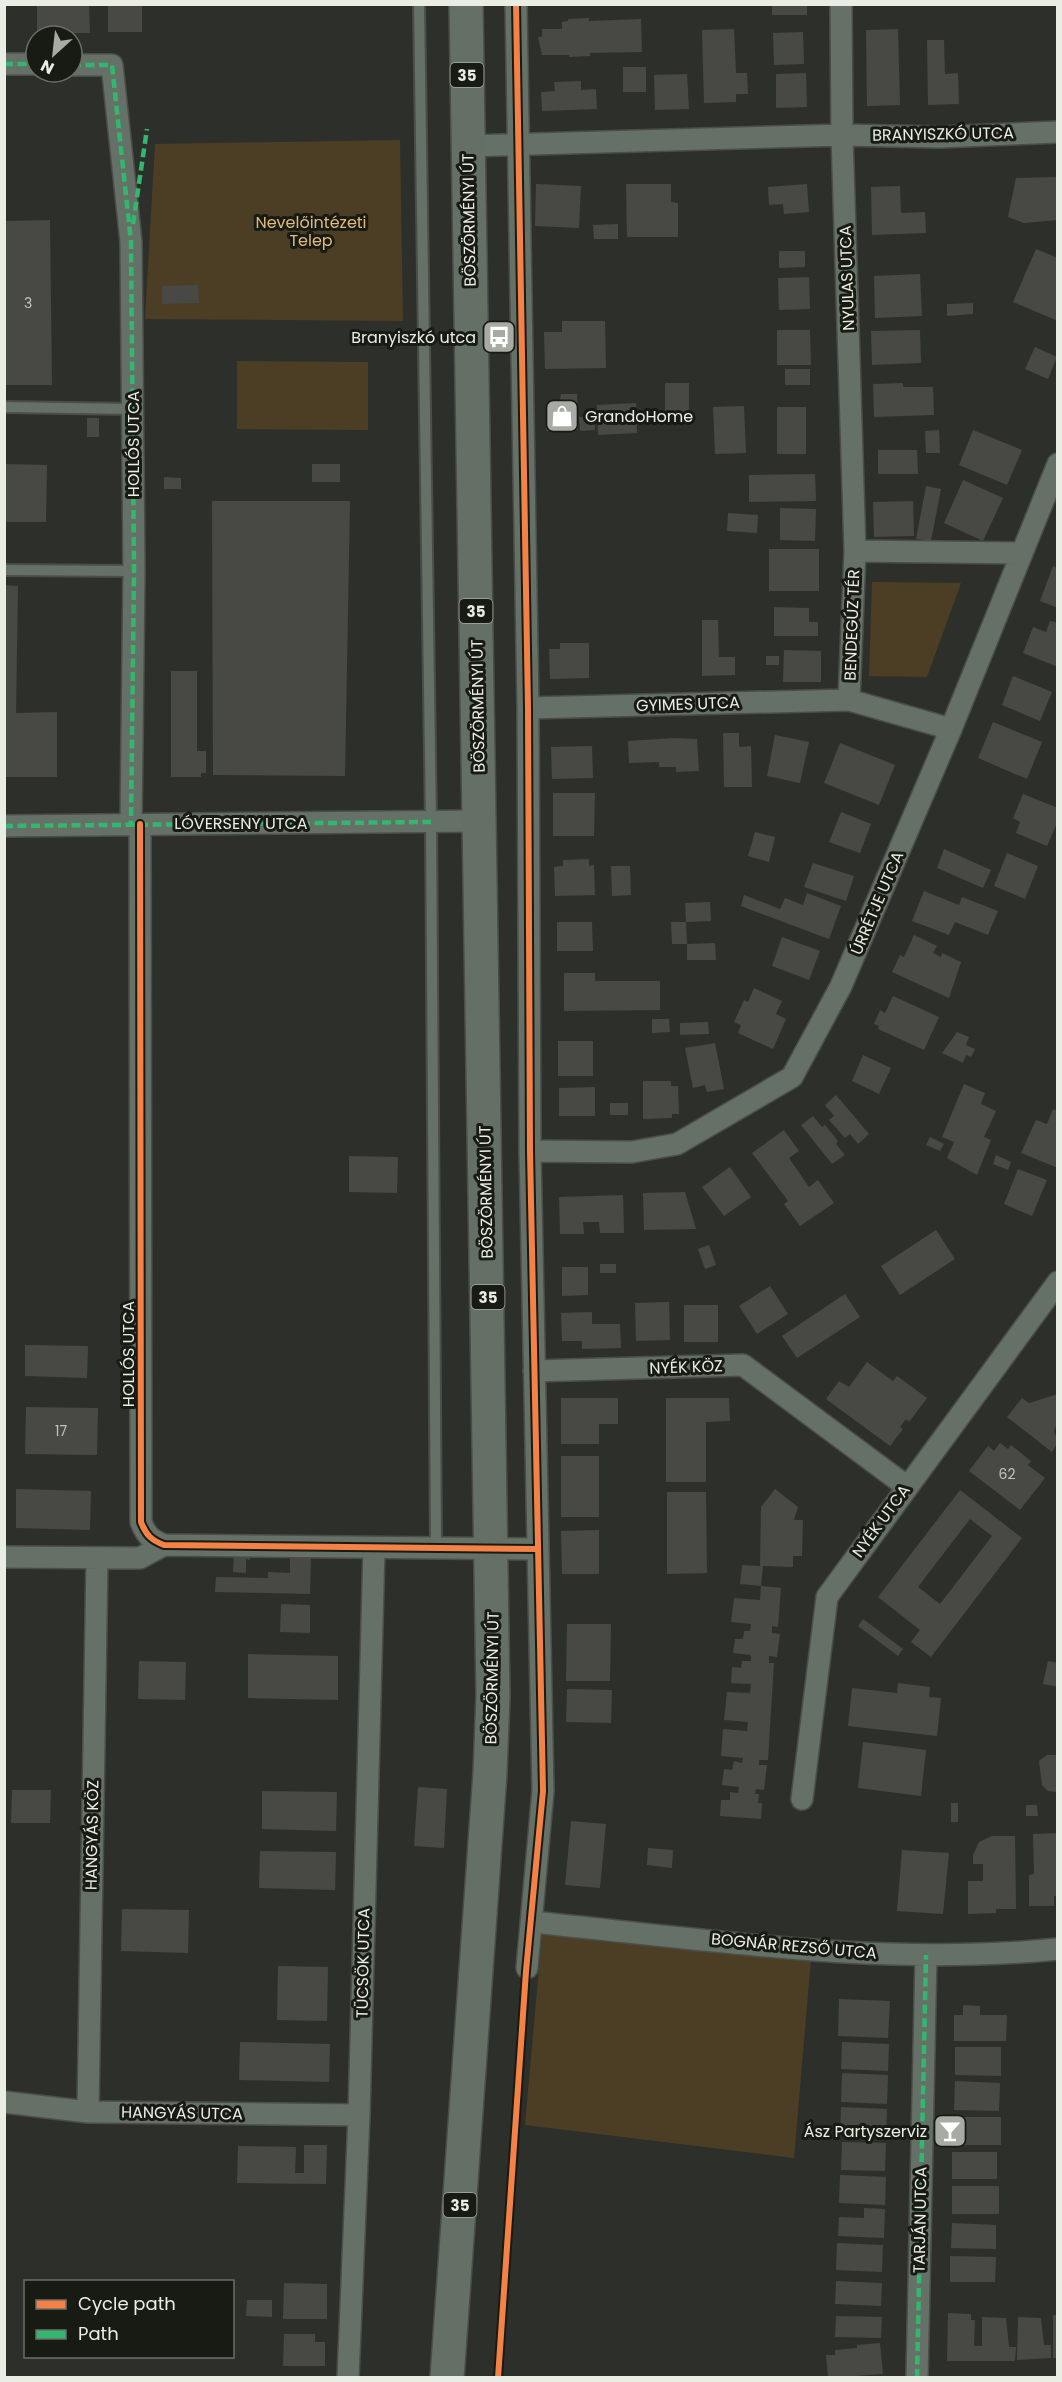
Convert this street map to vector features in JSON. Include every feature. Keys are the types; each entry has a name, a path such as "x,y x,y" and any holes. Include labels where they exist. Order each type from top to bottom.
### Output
{"main road":[{"name":"BÖSZÖRMÉNYI ÚT","path":"447,2378 490,1773 493,1696 466,4"}],"street":[{"path":"516,4 528,708 530,1151 543,1791 527,1968"},
{"name":"NYULAS UTCA","path":"842,4 843,135 855,552"},
{"path":"4,64 24,64"},
{"name":"HOLLÓS UTCA","path":"84,65 112,65 131,242 141,1522 148,1537 164,1545"},
{"name":"BRANYISZKÓ UTCA","path":"468,146 843,135 940,137 1058,132"},
{"name":"ÚRRÉTJE UTCA","path":"530,1151 632,1152 677,1144 792,1077 841,986 951,729 1058,464"},
{"path":"855,552 1022,553"},
{"name":"BENDEGÚZ TÉR","path":"855,552 849,700 951,729"},
{"name":"GYIMES UTCA","path":"528,708 849,700"},
{"name":"LÓVERSENY UTCA","path":"4,826 478,821"},
{"name":"NYÉK UTCA","path":"802,1799 827,1597 906,1486 1058,1282"},
{"name":"NYÉK KÖZ","path":"534,1371 743,1365 906,1486"},
{"path":"4,1557 140,1558 164,1545 537,1549"},
{"name":"TÜCSÖK UTCA","path":"348,2378 359,2115 374,1548"},
{"name":"HANGYÁS KÖZ","path":"88,2112 97,1558"},
{"name":"BOGNÁR REZSŐ UTCA","path":"531,1922 824,1950 926,1955 1058,1949"},
{"name":"TARJÁN UTCA","path":"917,2378 926,1955"},
{"name":"HANGYÁS UTCA","path":"4,2102 88,2112 359,2115"}],"lane":[{"path":"419,4 431,822 436,1548"},
{"path":"4,407 133,409"},
{"path":"4,570 134,571"}],"green space":[{"name":"Nevelőintézeti Telep","path":"400,140 403,321 145,319 155,144"},
{"path":"237,361 368,362 368,430 237,429"},
{"path":"872,582 961,583 927,677 869,676"},
{"path":"542,1935 811,1959 794,2158 525,2125"}],"building":[{"path":"37,4 89,4 90,33 84,33 84,24 37,24"},
{"path":"108,4 142,4 142,32 108,32"},
{"path":"772,4 807,4 807,15 772,15"},
{"path":"589,18 589,21 641,19 642,52 590,53 590,56 569,57 569,55 542,55 538,37 542,37 542,29 562,29 562,22 568,19"},
{"path":"734,29 736,73 747,73 748,94 736,94 736,102 704,103 702,30"},
{"path":"898,29 900,105 867,106 866,30"},
{"path":"803,32 804,64 774,65 773,33"},
{"path":"927,40 944,40 945,74 958,73 959,104 928,105"},
{"path":"623,67 646,67 646,92 623,92"},
{"path":"806,73 807,107 776,108 776,74"},
{"path":"687,74 689,109 655,110 654,75"},
{"path":"581,81 581,90 596,89 597,109 542,111 541,92 555,91 554,82"},
{"path":"1058,177 1058,220 1024,223 1008,217 1016,178"},
{"path":"536,184 581,186 579,228 535,226"},
{"path":"626,184 671,184 671,202 678,203 678,237 627,237"},
{"path":"807,184 809,212 784,214 783,204 769,205 768,187"},
{"path":"900,186 901,213 925,212 926,233 872,235 871,187"},
{"path":"50,220 52,385 4,385 4,221"},
{"path":"618,224 618,239 594,239 593,225"},
{"path":"1036,249 1058,258 1058,321 1013,302"},
{"path":"779,251 805,251 805,267 779,268"},
{"path":"920,274 922,316 875,318 874,276"},
{"path":"809,277 810,309 779,310 778,278"},
{"path":"198,285 199,303 162,304 162,286"},
{"path":"973,303 973,314 947,316 947,304"},
{"path":"562,321 605,321 606,368 545,369 544,332 562,332"},
{"path":"777,330 810,330 811,365 777,365"},
{"path":"920,330 921,363 872,365 871,331"},
{"path":"1035,347 1057,357 1048,379 1025,369"},
{"path":"785,369 810,369 810,385 785,385"},
{"path":"665,383 689,383 689,416 665,416"},
{"path":"903,383 903,387 933,387 934,415 874,417 873,384"},
{"path":"561,394 577,394 578,430 546,431 546,408 551,402 560,400"},
{"path":"636,403 637,433 598,435 597,405"},
{"path":"744,406 746,453 715,454 713,407"},
{"path":"777,407 806,407 806,454 777,454"},
{"path":"594,416 595,430 580,431 579,417"},
{"path":"87,418 99,418 99,437 87,437"},
{"path":"939,430 940,453 926,453 925,431"},
{"path":"973,430 1022,450 1007,485 959,465"},
{"path":"878,450 917,450 918,474 878,474"},
{"path":"4,464 47,465 46,522 4,522"},
{"path":"312,464 340,464 340,482 312,482"},
{"path":"815,474 816,501 749,502 749,475"},
{"path":"164,477 181,478 181,489 164,489"},
{"path":"963,480 1003,498 983,541 944,523"},
{"path":"926,486 941,489 931,541 916,539"},
{"path":"212,501 350,501 345,776 213,775"},
{"path":"913,501 914,536 874,537 873,502"},
{"path":"780,508 816,509 815,541 780,540"},
{"path":"728,513 758,515 757,533 727,531"},
{"path":"769,549 819,549 819,591 769,591"},
{"path":"1053,566 1058,568 1058,608 1040,601"},
{"path":"4,585 18,586 16,713 57,712 57,777 4,777"},
{"path":"774,607 809,608 809,622 818,622 818,636 774,636"},
{"path":"702,620 718,620 719,657 735,657 735,675 702,676"},
{"path":"1050,621 1058,623 1058,667 1023,653 1033,627 1046,632"},
{"path":"560,643 589,643 589,678 550,679 549,649 560,649"},
{"path":"784,650 821,651 821,682 783,682"},
{"path":"766,656 779,656 779,665 766,665"},
{"path":"171,671 197,671 197,751 206,751 206,773 201,773 201,777 171,777"},
{"path":"1013,676 1052,692 1040,721 1002,705"},
{"path":"993,722 1042,742 1027,779 978,758"},
{"path":"723,733 739,733 739,747 751,746 752,787 724,787"},
{"path":"775,735 809,742 800,783 767,776"},
{"path":"697,739 699,771 676,772 676,767 659,767 659,762 629,763 628,741"},
{"path":"840,743 895,765 879,805 824,783"},
{"path":"592,746 593,778 552,779 551,747"},
{"path":"553,793 595,793 594,836 553,836"},
{"path":"1023,794 1058,808 1058,821 1047,846 1016,833 1020,822 1013,818"},
{"path":"841,812 871,824 860,853 829,842"},
{"path":"755,832 775,837 769,862 748,856"},
{"path":"944,849 991,870 983,888 937,868"},
{"path":"1007,853 1038,866 1025,899 994,886"},
{"path":"589,859 589,866 594,865 595,895 555,896 554,867 563,866 563,860"},
{"path":"813,863 854,876 846,901 804,887"},
{"path":"611,866 630,866 631,895 612,896"},
{"path":"924,891 959,905 962,897 998,911 988,935 955,922 949,935 912,921"},
{"path":"807,893 841,906 829,939 741,906 744,895 780,909 785,898 803,905"},
{"path":"710,902 711,921 686,922 685,903"},
{"path":"557,922 592,922 593,951 557,951"},
{"path":"671,922 686,922 687,944 672,944"},
{"path":"914,935 937,946 933,953 941,957 942,953 961,962 949,998 892,972 900,955 904,957"},
{"path":"782,937 820,951 809,980 772,966"},
{"path":"715,943 716,960 687,960 687,944"},
{"path":"564,973 595,973 595,981 660,981 660,1010 564,1011"},
{"path":"754,988 782,1001 776,1014 786,1019 773,1049 738,1033 741,1025 734,1022 744,1000 748,1002"},
{"path":"893,996 939,1017 924,1050 878,1029 879,1026 874,1024 880,1010 885,1013"},
{"path":"652,1019 669,1019 670,1032 652,1033"},
{"path":"708,1022 709,1034 680,1035 680,1023"},
{"path":"957,1032 969,1037 966,1045 975,1049 971,1057 966,1055 963,1063 942,1053"},
{"path":"558,1041 593,1041 593,1076 558,1076"},
{"path":"715,1043 724,1089 707,1092 705,1085 693,1088 685,1048"},
{"path":"863,1055 891,1068 879,1094 852,1081"},
{"path":"643,1081 671,1081 671,1086 678,1086 679,1114 672,1114 672,1118 643,1119"},
{"path":"964,1084 985,1093 981,1104 996,1111 984,1137 991,1140 977,1175 947,1158 954,1142 942,1137"},
{"path":"595,1087 595,1116 559,1116 559,1088"},
{"path":"836,1095 869,1134 858,1144 850,1134 845,1138 829,1120 834,1116 825,1105"},
{"path":"610,1103 628,1103 628,1115 610,1115"},
{"path":"1053,1109 1058,1111 1058,1168 1021,1153 1036,1120 1047,1124"},
{"path":"813,1116 822,1127 825,1125 838,1141 836,1144 845,1155 832,1164 801,1125"},
{"path":"784,1130 799,1151 789,1158 809,1187 818,1180 834,1203 800,1226 784,1204 788,1201 752,1153"},
{"path":"930,1137 944,1144 940,1151 926,1145"},
{"path":"996,1155 1011,1162 1008,1170 993,1164"},
{"path":"349,1156 398,1157 397,1193 349,1192"},
{"path":"730,1167 751,1197 724,1216 702,1187"},
{"path":"1018,1169 1047,1180 1032,1216 1004,1204"},
{"path":"685,1192 696,1229 644,1230 643,1193"},
{"path":"623,1195 624,1233 600,1233 599,1222 583,1222 584,1234 560,1234 559,1197"},
{"path":"936,1230 955,1259 900,1295 881,1266"},
{"path":"709,1245 716,1265 705,1269 698,1249"},
{"path":"600,1264 616,1264 616,1273 600,1273"},
{"path":"562,1267 588,1267 588,1295 562,1296"},
{"path":"770,1286 788,1314 757,1334 739,1306"},
{"path":"845,1294 860,1317 797,1358 782,1336"},
{"path":"669,1302 670,1340 636,1341 635,1303"},
{"path":"684,1305 718,1305 718,1342 684,1342"},
{"path":"592,1312 592,1324 620,1324 621,1348 582,1349 582,1341 562,1341 561,1313"},
{"path":"25,1345 88,1346 87,1378 25,1376"},
{"path":"867,1362 893,1381 897,1376 927,1398 909,1422 906,1419 900,1427 903,1429 890,1446 826,1399 839,1381 849,1387"},
{"path":"1058,1394 1058,1421 1054,1431 1058,1442 1052,1452 1007,1417 1022,1398 1029,1403"},
{"path":"561,1398 618,1398 618,1424 599,1424 599,1444 561,1444"},
{"path":"666,1398 729,1398 730,1421 706,1422 706,1482 666,1482"},
{"path":"26,1407 98,1408 97,1455 25,1454"},
{"path":"1000,1443 1008,1449 1011,1445 1031,1461 1028,1465 1045,1478 1020,1510 969,1471 988,1446 994,1451"},
{"path":"561,1456 599,1456 599,1517 561,1517"},
{"path":"16,1489 91,1491 90,1530 16,1528"},
{"path":"775,1489 798,1507 794,1520 803,1520 802,1556 793,1556 793,1567 763,1566 761,1586 740,1584 742,1565 760,1566 761,1507"},
{"path":"960,1490 1022,1538 931,1657 911,1642 920,1630 878,1597","holes":["970,1519 992,1536 940,1604 918,1587"]},
{"path":"667,1492 706,1492 707,1573 667,1574"},
{"path":"599,1530 599,1574 562,1574 561,1531"},
{"path":"234,1550 250,1551 250,1560 246,1559 246,1573 233,1572"},
{"path":"290,1558 311,1558 310,1594 215,1592 216,1577 268,1578 268,1572 290,1573"},
{"path":"761,1586 781,1588 778,1627 772,1626 772,1633 780,1634 777,1657 769,1656 769,1663 774,1663 768,1760 759,1760 759,1765 767,1765 764,1790 756,1789 755,1794 759,1794 758,1803 762,1803 761,1819 720,1816 721,1800 730,1800 730,1792 738,1793 739,1787 722,1785 724,1769 732,1770 734,1761 742,1763 743,1758 721,1756 723,1729 747,1731 748,1722 724,1720 727,1692 750,1693 751,1684 731,1683 732,1667 741,1668 742,1661 751,1661 751,1655 733,1653 735,1639 743,1639 744,1631 750,1631 751,1624 731,1622 734,1598 760,1600"},
{"path":"281,1604 310,1605 310,1633 280,1632"},
{"path":"863,1619 903,1649 898,1656 858,1626"},
{"path":"567,1624 611,1624 610,1681 566,1681"},
{"path":"248,1654 338,1656 338,1700 248,1698"},
{"path":"139,1661 186,1662 185,1700 138,1699"},
{"path":"1048,1661 1058,1663 1058,1687 1043,1684"},
{"path":"898,1683 930,1687 929,1697 941,1698 937,1736 848,1726 852,1688 897,1693"},
{"path":"567,1689 612,1690 611,1723 566,1722"},
{"path":"863,1742 926,1750 921,1796 858,1788"},
{"path":"1058,1752 1058,1792 1048,1791 1042,1785 1039,1761 1047,1755 1055,1755"},
{"path":"418,1787 447,1789 444,1848 414,1846"},
{"path":"12,1790 51,1790 50,1823 11,1823"},
{"path":"262,1791 337,1792 336,1831 262,1829"},
{"path":"951,1803 958,1803 958,1822 951,1822"},
{"path":"1026,1805 1037,1805 1038,1816 1026,1816"},
{"path":"571,1821 606,1824 600,1888 565,1885"},
{"path":"1058,1833 1058,1896 1054,1896 1054,1906 1029,1906 1029,1875 1034,1874 1033,1834"},
{"path":"992,1836 1015,1836 1016,1909 996,1909 996,1913 968,1914 968,1881 983,1881 983,1864 973,1864 973,1855 979,1842"},
{"path":"648,1848 673,1850 672,1868 647,1865"},
{"path":"902,1850 949,1853 943,1914 897,1911"},
{"path":"260,1851 336,1852 335,1890 259,1888"},
{"path":"122,1909 189,1910 188,1953 121,1951"},
{"path":"278,1966 328,1967 327,2021 277,2020"},
{"path":"839,1999 890,2001 888,2038 838,2036"},
{"path":"963,2005 980,2006 980,2015 1007,2015 1006,2041 954,2041 954,2015 963,2015"},
{"path":"240,2042 330,2044 329,2082 239,2080"},
{"path":"842,2042 889,2044 888,2071 841,2069"},
{"path":"955,2047 1001,2047 1001,2076 955,2075"},
{"path":"842,2073 888,2075 887,2104 841,2102"},
{"path":"955,2081 1000,2083 999,2111 954,2110"},
{"path":"841,2107 887,2109 886,2136 840,2135"},
{"path":"953,2117 1001,2117 1001,2145 954,2145"},
{"path":"842,2142 886,2143 885,2171 841,2170"},
{"path":"304,2145 327,2145 326,2184 237,2183 238,2146 296,2147 295,2173 304,2173"},
{"path":"952,2152 997,2152 997,2179 952,2179"},
{"path":"840,2175 886,2177 885,2205 839,2203"},
{"path":"952,2186 999,2186 999,2214 952,2214"},
{"path":"864,2208 885,2209 884,2238 838,2236 839,2217 864,2218"},
{"path":"952,2223 996,2225 996,2249 951,2248"},
{"path":"837,2243 883,2245 882,2272 836,2270"},
{"path":"950,2256 996,2257 995,2282 950,2282"},
{"path":"836,2281 882,2283 881,2306 835,2304"},
{"path":"284,2283 327,2284 327,2319 283,2319"},
{"path":"247,2300 272,2300 272,2317 246,2316"},
{"path":"948,2313 971,2314 971,2320 975,2320 974,2346 982,2346 982,2317 1006,2318 1009,2347 1016,2347 1015,2361 947,2361"},
{"path":"1053,2315 1058,2315 1058,2358 1053,2358"},
{"path":"836,2316 882,2317 881,2338 835,2337"},
{"path":"1018,2317 1041,2318 1044,2345 1051,2345 1051,2358 1017,2360"},
{"path":"284,2334 315,2334 315,2342 325,2342 325,2366 283,2366"},
{"path":"880,2343 883,2374 828,2378 826,2355 835,2355 835,2350 857,2348 857,2345"}],"marked path":[{"path":"4,64 24,64"},
{"path":"84,65 112,65 131,242 134,571 131,824"},
{"path":"133,224 147,129"},
{"path":"4,826 431,822"},
{"path":"917,2378 926,1955"}],"cycle path":[{"path":"498,2378 526,1971 543,1791 530,1151 528,708 516,4"},
{"path":"140,824 141,1522 145,1530 152,1539 164,1545 537,1549"}],"place":[{"name":"Branyiszkó utca","path":"499,337"},
{"name":"GrandoHome","path":"562,416"},
{"name":"Ász Partyszerviz","path":"950,2131"}]}
